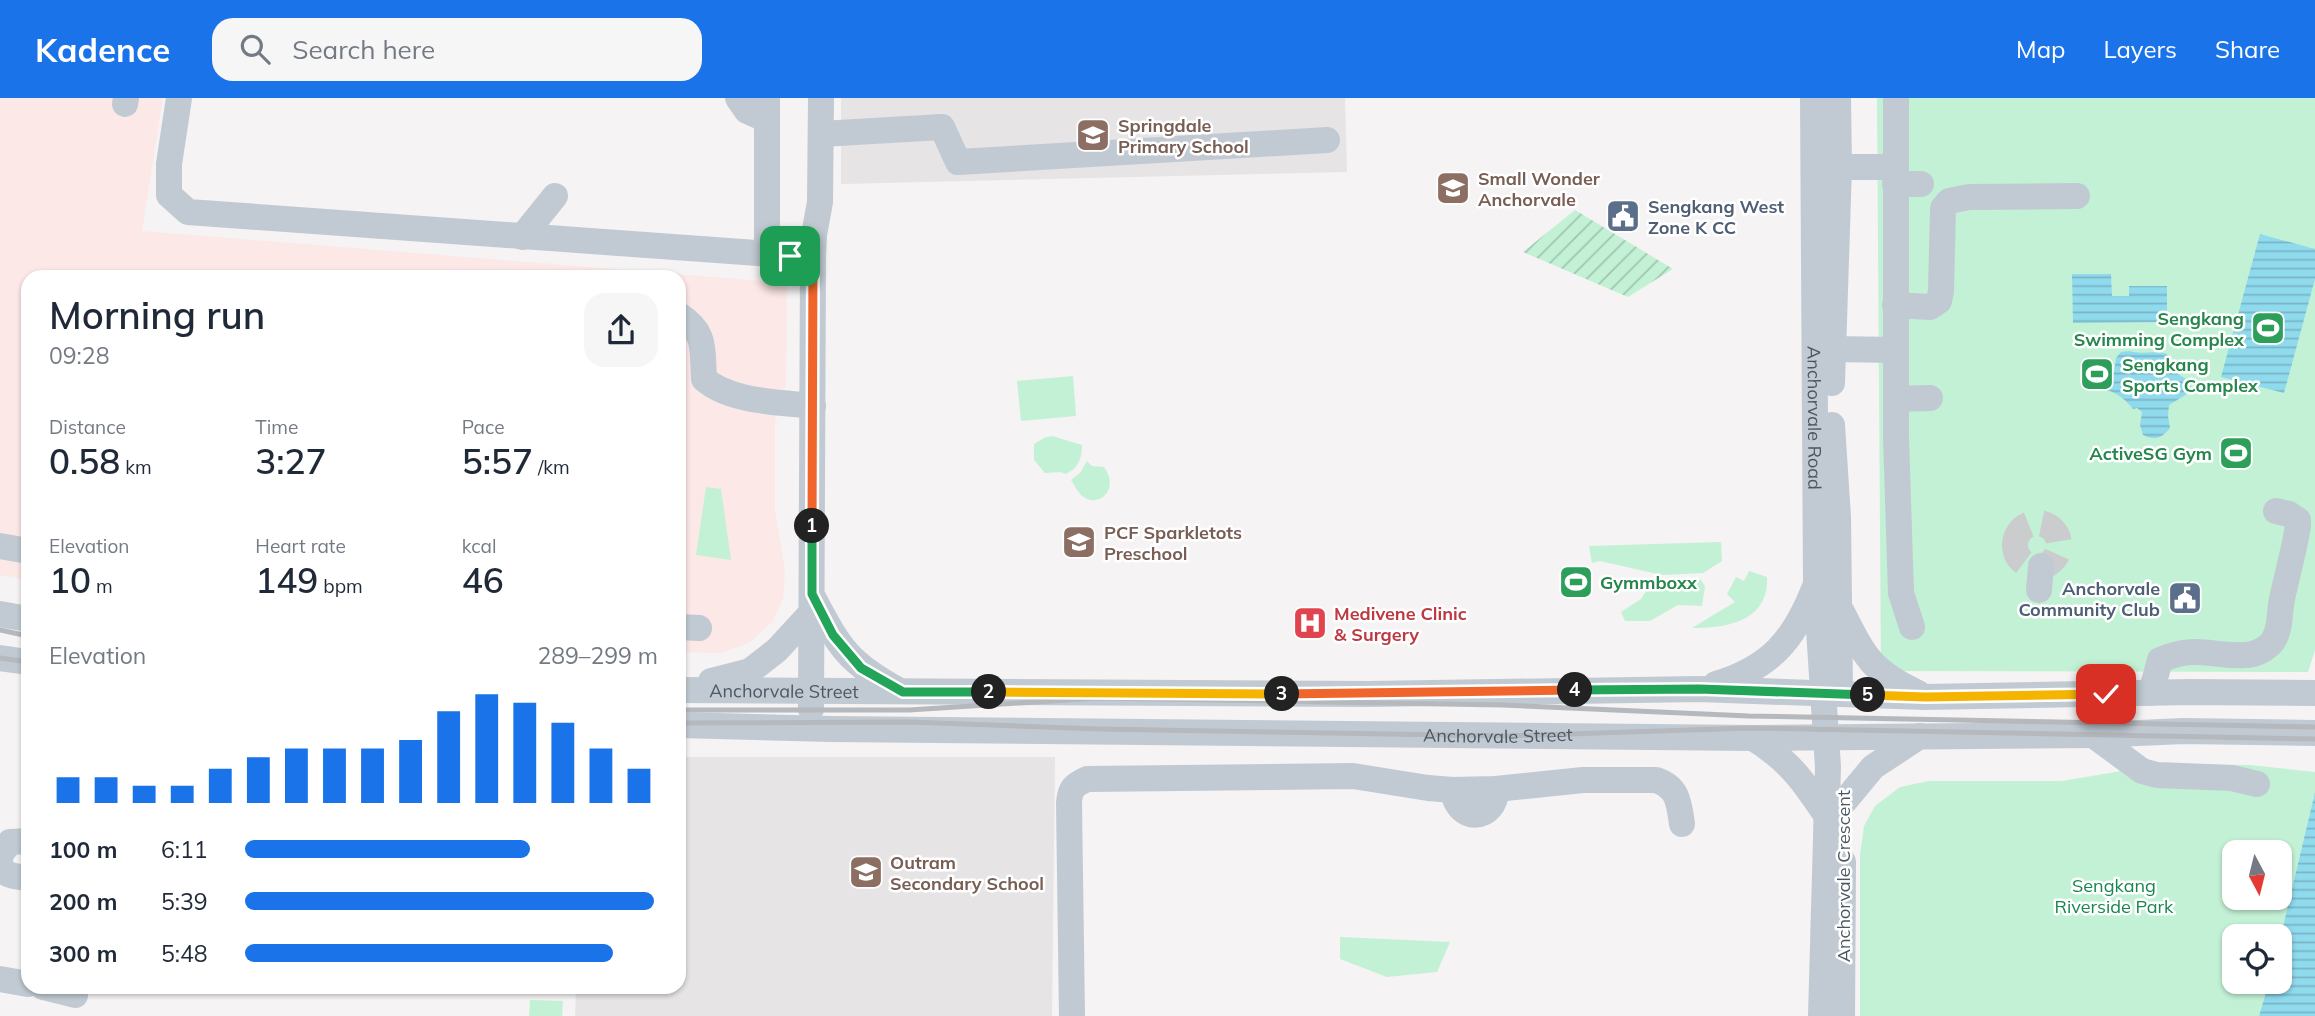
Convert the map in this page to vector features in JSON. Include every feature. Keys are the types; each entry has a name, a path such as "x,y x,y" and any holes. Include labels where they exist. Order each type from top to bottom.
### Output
{"street":[{"path":"180,98 169,164 169,195 188,212 767,255 814,246"},
{"path":"738,98 747,111 767,109 767,255"},
{"path":"807,98 807,202 814,246"},
{"path":"810,728 814,246 820,202 821,98"},
{"name":"Anchorvale Road","path":"1813,98 1816,584 1832,693 1834,737"},
{"name":"Anchorvale Road","path":"1832,693 1838,604 1838,517 1832,433 1839,167 1838,98"},
{"path":"1896,98 1903,179 1895,305 1901,593 1912,626"},
{"path":"821,134 942,127 958,162 1327,140"},
{"path":"1839,167 1903,179"},
{"path":"522,237 555,196"},
{"path":"1895,305 1930,307 1939,301 1944,208 1949,201 1969,197 2077,196"},
{"path":"686,319 693,323 702,339 704,379 713,387 727,394 813,405"},
{"path":"1833,349 1896,350"},
{"path":"1896,399 1930,398"},
{"path":"2151,693 2161,660 2173,654 2197,650 2245,655 2260,651 2273,642 2298,526 2298,520 2289,514 2276,512"},
{"path":"0,546 21,550"},
{"path":"1699,689 1728,681 1757,668 1782,646 1795,631 1816,584"},
{"path":"686,687 750,671 776,650 812,603"},
{"path":"812,603 833,635 861,668 903,692"},
{"path":"1838,604 1858,643 1878,671 1925,697"},
{"path":"0,614 21,618"},
{"path":"0,658 21,661"},
{"name":"Anchorvale Street","path":"686,689 1369,694 1699,689 1925,697 2190,692 2315,693"},
{"name":"Anchorvale Street","path":"686,725 1753,738 2092,735 2184,731 2315,733"},
{"path":"1753,738 1774,751 1836,810 1872,767 1922,735"},
{"path":"2092,735 2142,771 2157,775 2232,778 2257,783"},
{"name":"Anchorvale Crescent","path":"1834,737 1842,1016"},
{"path":"1072,1016 1082,897 1070,791 1076,784 1087,779 1353,776 1428,789 1453,790 1454,800 1459,808 1466,814 1476,815 1485,813 1492,807 1496,789 1583,780 1657,780 1673,789 1682,824"},
{"name":"Anchorvale Crescent","path":"1821,1016 1821,964 1836,810"},
{"path":"0,855 9,842 21,841"},
{"path":"0,861 3,872 21,877"},
{"path":"0,979 21,983"}],"shaded area":[{"path":"0,98 163,98 142,231 626,270 21,270 21,579 0,575"},
{"name":"Springdale Primary School","path":"841,98 1345,98 1347,172 841,184"},
{"path":"686,275 787,283 786,384 775,420 775,511 785,571 783,599 772,622 749,643 720,653 686,652"},
{"name":"Outram Secondary School","path":"686,757 1055,757 1052,1016 575,1016 576,994 686,994"}],"green space":[{"name":"Sengkang Sports Complex","path":"1877,98 2315,98 2315,650 2308,672 1881,671"},
{"path":"1575,210 1673,269 1628,297 1523,252"},
{"path":"1073,376 1076,416 1021,421 1017,381"},
{"path":"1052,436 1082,445 1078,462 1074,469 1066,474 1045,473 1034,460 1034,444"},
{"path":"1087,461 1092,466 1104,467 1109,475 1108,490 1100,499 1087,499 1071,480 1080,473"},
{"path":"706,487 721,489 731,560 696,555"},
{"path":"1721,542 1722,561 1703,573 1662,575 1600,561 1592,563 1589,546"},
{"path":"1749,571 1767,577 1766,592 1753,613 1731,624 1692,628 1735,602 1727,594 1736,577 1744,581"},
{"path":"1696,578 1705,586 1702,606 1678,605 1650,621 1625,621 1621,612 1641,599 1653,580"},
{"name":"Sengkang Riverside Park","path":"2163,764 2250,765 2315,772 2315,792 2292,889 2292,840 2222,840 2222,910 2287,910 2284,924 2222,924 2222,994 2265,994 2259,1016 1860,1016 1860,855 1864,826 1875,806 1900,787 1929,781 2062,781"},
{"path":"1340,937 1450,942 1437,972 1387,977 1340,959"},
{"path":"530,1000 563,1001 562,1016 529,1016"}],"water":[{"name":"Sengkang Swimming Complex","path":"2260,234 2315,249 2315,279 2284,393 2221,377"},
{"name":"Sengkang Swimming Complex","path":"2072,274 2111,274 2112,296 2129,296 2129,286 2167,286 2167,322 2073,323"},
{"path":"2121,352 2167,354 2171,362 2170,369 2189,381 2191,387 2187,394 2169,405 2170,428 2158,438 2143,435 2140,425 2142,412 2137,408 2133,409 2117,394 2097,388 2097,376 2114,372 2116,358"},
{"path":"2315,792 2315,1016 2259,1016 2265,994 2292,994 2292,924 2284,924 2287,910 2292,910 2292,889"}],"tunnel":[{"path":"2037,523 2052,530 2059,545 2052,560 2037,567 2022,560 2015,545 2022,530 2037,523"}],"railway":[{"path":"0,630 21,634"},
{"path":"0,658 21,661"},
{"path":"686,710 909,710 1098,698 1502,705 1749,716 2315,727"},
{"path":"686,723 910,722 1099,729 1506,736 1749,728 2315,739"}],"place":[{"name":"Springdale Primary School","path":"1093,135"},
{"name":"Small Wonder Anchorvale","path":"1453,188"},
{"name":"Sengkang West Zone K CC","path":"1623,216"},
{"name":"Sengkang Swimming Complex","path":"2268,328"},
{"name":"Sengkang Sports Complex","path":"2097,374"},
{"name":"ActiveSG Gym","path":"2236,453"},
{"name":"PCF Sparkletots Preschool","path":"1079,542"},
{"name":"Gymmboxx","path":"1576,582"},
{"name":"Anchorvale Community Club","path":"2185,598"},
{"name":"Medivene Clinic & Surgery","path":"1310,623"},
{"name":"Outram Secondary School","path":"866,872"}],"route":[{"path":"790,256 813,257 812,594 833,635 849,656 861,668 903,692 1369,694 1699,689 1925,697 2106,694"}]}
